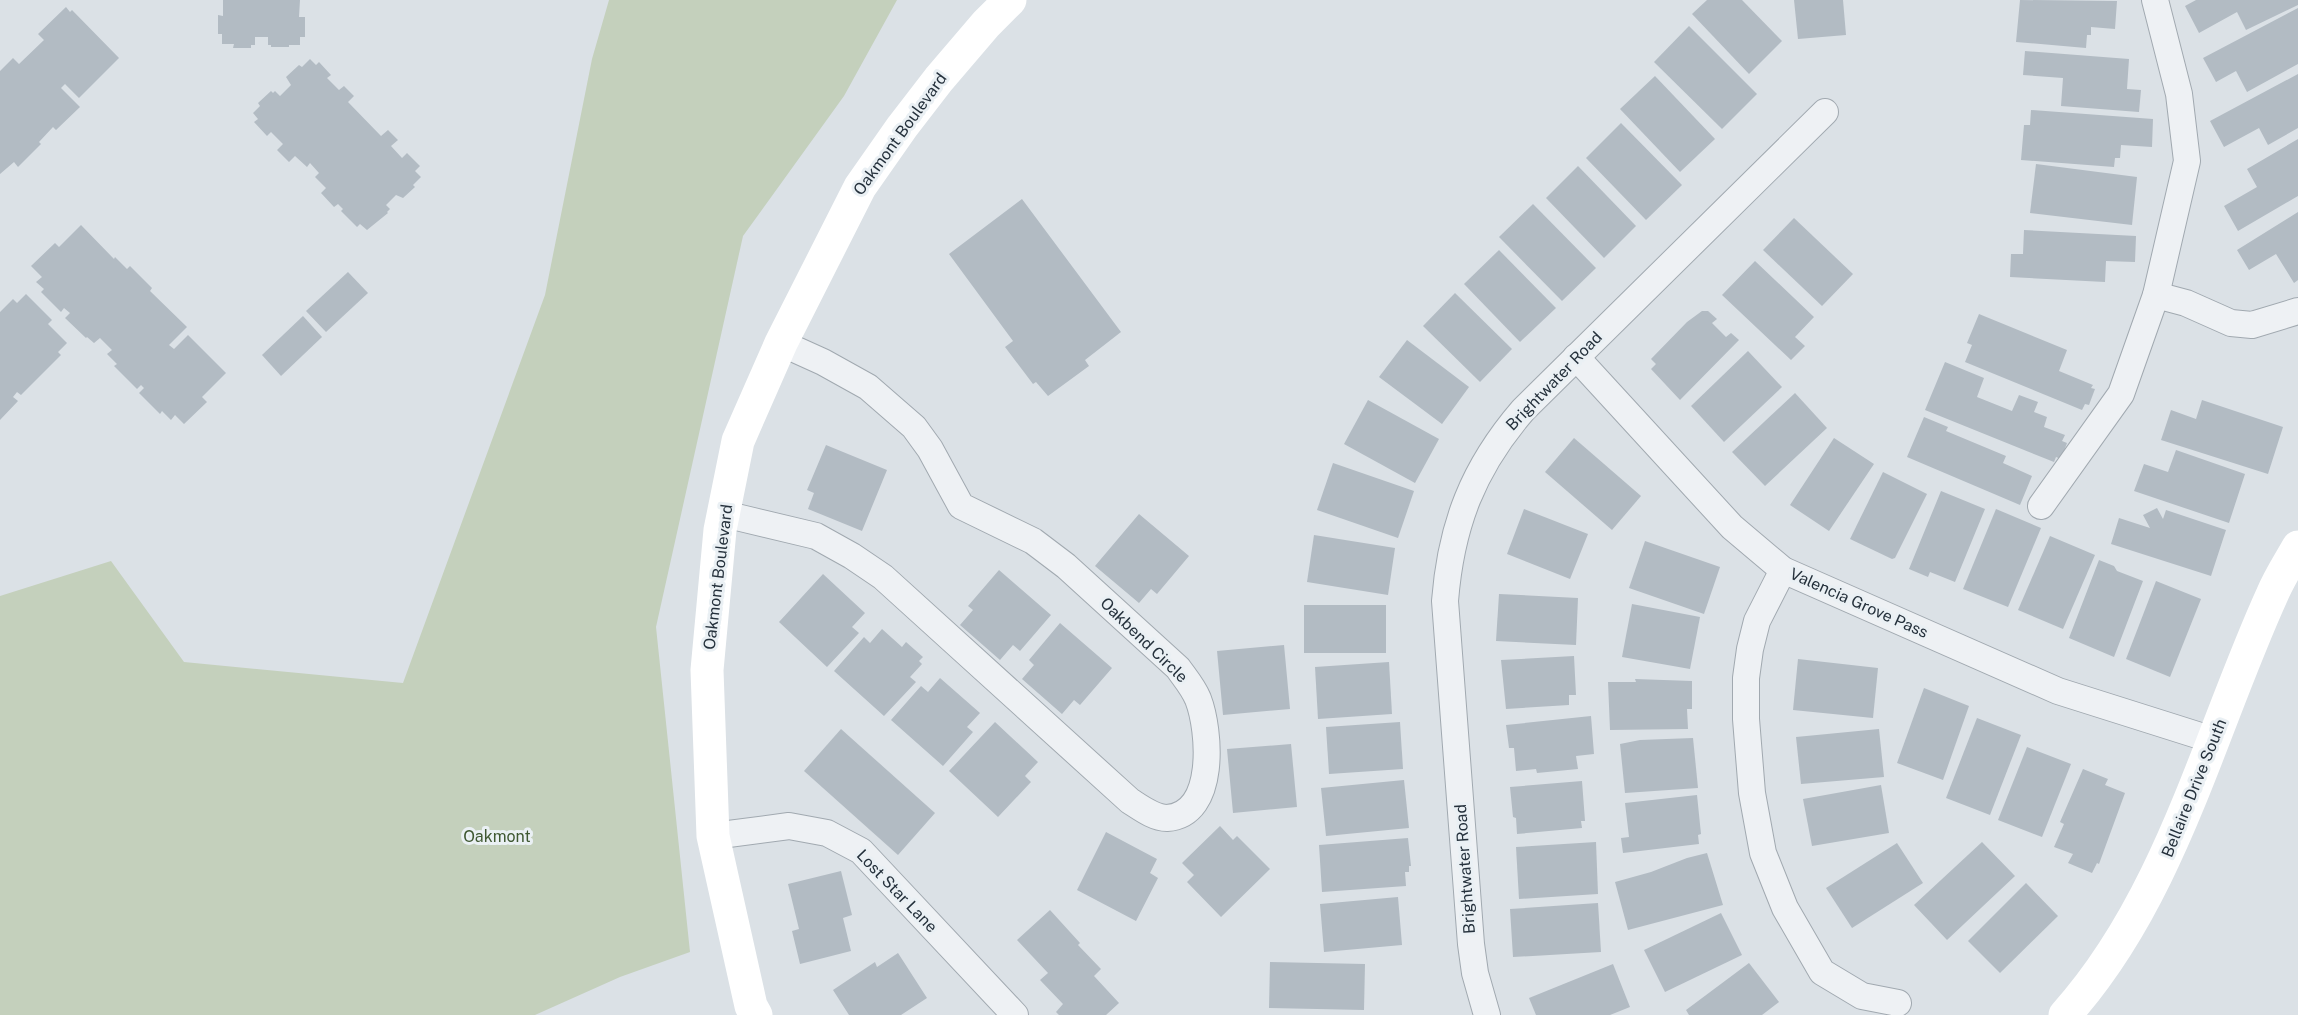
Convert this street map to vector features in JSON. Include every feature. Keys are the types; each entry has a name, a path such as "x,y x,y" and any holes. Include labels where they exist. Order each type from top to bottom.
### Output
{"street":[{"name":"Oakmont Boulevard","path":"756,1015 751,1006 713,837 707,670 720,530 738,441 781,344 860,188 939,79 986,24 1011,0"},
{"path":"2041,506 2121,394 2156,295 2187,161 2179,94 2154,0"},
{"name":"Brightwater Road","path":"1487,1015 1475,973 1471,944 1445,601 1448,571 1461,512 1486,458 1522,410 1825,112"},
{"path":"2156,295 2186,303 2231,323 2252,325 2298,311"},
{"name":"Oakbend Circle","path":"724,514 816,536 883,577 1130,801 1151,814 1166,818 1182,814 1194,803 1203,786 1207,771 1203,717 1190,683 1178,668 1058,560 1033,541 961,506 930,449 914,427 868,387 823,362 781,344"},
{"name":"Valencia Grove Pass","path":"1576,357 1732,527 1782,570 2058,691 2213,740"},
{"name":"Bellaire Drive South","path":"2065,1015 2086,992 2164,861 2272,593 2298,547"},
{"path":"1782,570 1757,621 1746,678 1746,719 1752,794 1763,853 1785,908 1822,972 1862,996 1898,1003"},
{"name":"Lost Star Lane","path":"713,837 789,826 827,833 861,851 1015,1015"}],"green space":[{"name":"Oakmont","path":"609,0 897,0 844,96 743,236 656,627 690,952 620,977 535,1015 0,1015 0,596 111,561 184,662 403,683 545,295 592,59"}],"building":[{"path":"223,0 300,0 299,17 305,17 305,37 300,37 300,45 289,45 289,47 271,47 268,45 268,37 255,37 255,45 251,45 251,48 233,48 234,44 222,44 222,34 218,34 218,15 223,16"},
{"path":"1707,0 1742,0 1782,41 1749,74 1692,14"},
{"path":"1794,0 1843,0 1846,35 1798,39"},
{"path":"2020,0 2117,1 2115,29 2091,27 2091,35 2087,35 2086,48 2016,42"},
{"path":"2196,0 2298,0 2298,5 2246,30 2237,12 2199,33 2185,6"},
{"path":"66,7 70,12 72,10 119,58 79,98 65,84 61,88 80,107 56,130 53,127 39,142 41,144 18,167 14,162 0,174 0,71 13,58 19,64 44,40 38,34"},
{"path":"2298,8 2298,64 2247,92 2236,71 2216,82 2203,58"},
{"path":"1689,26 1757,94 1722,129 1654,62"},
{"path":"2025,51 2129,59 2127,89 2141,90 2139,112 2061,106 2063,78 2023,75"},
{"path":"310,59 316,65 319,62 331,75 327,78 339,90 344,86 354,96 348,102 381,136 388,130 398,140 391,146 402,158 407,153 420,166 415,171 421,177 413,185 415,187 403,198 396,195 386,205 390,209 388,213 367,230 360,224 357,227 341,211 343,209 338,204 334,207 321,193 326,188 315,177 319,173 310,163 307,167 295,156 289,162 277,150 283,144 271,132 267,136 254,122 258,119 253,113 260,106 258,103 271,91 273,93 275,91 280,96 291,85 286,77"},
{"path":"2298,74 2298,128 2268,145 2259,128 2224,147 2210,121"},
{"path":"1655,76 1715,139 1680,172 1620,109"},
{"path":"2031,110 2153,119 2152,147 2121,145 2120,158 2115,158 2114,167 2021,160 2024,125 2030,125"},
{"path":"1621,123 1682,185 1646,220 1586,158"},
{"path":"2298,139 2298,196 2238,231 2224,206 2257,187 2247,169"},
{"path":"2036,164 2137,177 2132,225 2030,213"},
{"path":"1578,166 1636,226 1604,258 1546,198"},
{"path":"1022,199 1121,332 1085,360 1089,366 1048,396 1036,382 1033,384 1005,347 1013,341 949,254"},
{"path":"1533,204 1596,268 1562,301 1499,237"},
{"path":"2298,212 2298,280 2294,283 2276,254 2249,270 2237,250"},
{"path":"1794,218 1853,274 1822,306 1763,250"},
{"path":"81,225 114,259 115,257 127,269 130,266 152,288 150,291 187,327 169,345 174,349 188,335 226,373 202,397 207,402 184,424 175,415 171,420 162,411 160,414 139,393 144,388 141,385 137,389 114,366 117,364 107,354 112,350 100,338 94,343 86,338 65,318 70,313 64,308 61,312 41,292 44,289 36,282 42,277 31,266 55,243 59,247"},
{"path":"2024,230 2136,236 2135,262 2106,261 2105,282 2010,277 2011,254 2023,254"},
{"path":"1499,250 1556,308 1520,342 1464,284"},
{"path":"1755,261 1814,317 1795,337 1805,346 1791,360 1722,295"},
{"path":"348,272 368,293 326,332 306,311"},
{"path":"1455,293 1512,349 1480,382 1423,326"},
{"path":"26,294 52,320 48,324 67,343 58,352 61,355 21,395 17,392 13,397 18,401 0,420 0,312 13,299 17,303"},
{"path":"1702,311 1708,311 1717,319 1712,323 1726,337 1731,333 1739,340 1680,400 1651,369 1656,364 1651,359 1687,322"},
{"path":"1979,314 2067,350 2059,371 2093,385 2091,388 2095,389 2089,405 2085,404 2082,410 1965,362 1972,345 1967,343"},
{"path":"303,316 322,337 281,376 262,355"},
{"path":"1407,340 1469,387 1442,424 1379,377"},
{"path":"1748,351 1782,387 1724,442 1691,406"},
{"path":"1945,362 1984,378 1977,397 2012,411 2019,395 2038,402 2034,412 2047,417 2044,427 2065,435 2062,441 2067,443 2061,459 2056,457 2054,462 1925,410"},
{"path":"1795,393 1827,428 1765,486 1732,452"},
{"path":"1368,400 1439,439 1415,483 1344,444"},
{"path":"2202,400 2283,427 2268,474 2161,440 2171,410 2196,419"},
{"path":"1924,417 1948,427 1946,431 2006,456 2003,463 2032,476 2020,505 1907,457"},
{"path":"1574,438 1641,496 1612,530 1545,472"},
{"path":"1834,438 1874,464 1829,531 1790,505"},
{"path":"826,445 887,470 862,531 808,509 814,493 807,490"},
{"path":"2176,450 2245,474 2229,523 2134,491 2144,464 2168,472"},
{"path":"1333,463 1414,491 1398,538 1317,510"},
{"path":"1883,472 1927,494 1895,558 1892,559 1850,539"},
{"path":"1941,491 1985,509 1955,582 1930,572 1928,577 1909,569"},
{"path":"2157,508 2163,519 2166,510 2226,530 2211,576 2111,544 2119,518 2150,528 2143,515"},
{"path":"1524,509 1588,534 1570,579 1507,554"},
{"path":"1996,509 2041,528 2008,607 1963,589"},
{"path":"1139,514 1189,556 1157,594 1151,589 1139,603 1095,566"},
{"path":"1314,535 1395,548 1388,595 1307,582"},
{"path":"2050,536 2095,555 2063,629 2018,610"},
{"path":"1645,541 1720,567 1704,614 1629,588"},
{"path":"2099,560 2114,566 2117,571 2143,581 2114,657 2069,638"},
{"path":"999,570 1051,615 1020,651 1013,645 1000,660 960,625 973,610 968,606"},
{"path":"823,574 865,613 852,627 859,633 827,667 779,622"},
{"path":"2156,581 2201,599 2170,677 2126,659"},
{"path":"1499,594 1578,598 1576,645 1496,641"},
{"path":"1632,604 1700,617 1690,669 1622,657"},
{"path":"1304,605 1386,605 1386,653 1304,653"},
{"path":"1060,623 1112,668 1080,705 1074,700 1062,714 1022,679 1034,665 1029,660"},
{"path":"882,629 902,647 906,642 923,657 919,661 922,664 910,677 916,682 884,716 834,671 864,637 870,643"},
{"path":"1284,645 1290,709 1223,715 1217,651"},
{"path":"1574,656 1576,695 1569,695 1569,705 1506,709 1501,660"},
{"path":"1798,659 1878,668 1873,718 1793,710"},
{"path":"1389,662 1392,714 1318,719 1315,667"},
{"path":"940,678 980,713 967,727 973,732 943,766 891,720 921,686 928,692"},
{"path":"1635,679 1692,681 1692,709 1687,709 1688,729 1610,730 1608,682 1636,682"},
{"path":"1924,688 1969,706 1943,780 1897,763"},
{"path":"1591,716 1594,754 1576,756 1578,769 1537,773 1536,769 1516,771 1514,748 1509,748 1506,725"},
{"path":"1977,718 2021,735 1990,815 1946,798"},
{"path":"995,722 1038,762 1025,776 1031,782 998,817 949,771"},
{"path":"1400,722 1403,769 1329,774 1326,727"},
{"path":"841,729 935,813 898,855 804,771"},
{"path":"1879,729 1884,777 1801,784 1796,737"},
{"path":"1693,738 1698,788 1625,793 1620,744 1640,740"},
{"path":"1291,744 1297,807 1233,813 1227,749"},
{"path":"2027,747 2071,764 2042,837 1998,820"},
{"path":"2083,769 2108,779 2105,785 2125,793 2099,864 2097,863 2092,873 2068,863 2073,854 2054,847 2064,824 2060,822"},
{"path":"1404,780 1409,828 1326,836 1321,788"},
{"path":"1582,781 1585,821 1581,821 1582,828 1517,834 1510,787"},
{"path":"1881,785 1889,833 1812,846 1803,799"},
{"path":"1697,795 1701,834 1698,835 1699,844 1623,853 1621,838 1629,837 1625,803"},
{"path":"1220,826 1233,840 1237,836 1270,869 1221,917 1187,882 1194,875 1182,863"},
{"path":"1106,832 1157,859 1150,873 1158,878 1136,921 1077,890"},
{"path":"1408,838 1411,866 1409,866 1409,872 1405,872 1406,886 1322,892 1319,845"},
{"path":"1596,842 1598,894 1519,899 1516,847"},
{"path":"1982,842 2015,876 1947,940 1914,905"},
{"path":"1897,843 1923,883 1852,928 1826,888"},
{"path":"1707,853 1723,905 1628,930 1615,882"},
{"path":"841,871 852,915 843,918 851,951 800,964 792,931 799,929 788,884"},
{"path":"2026,883 2058,916 2000,973 1968,941"},
{"path":"1398,897 1402,945 1324,952 1320,904"},
{"path":"1598,903 1601,952 1513,957 1510,909"},
{"path":"1050,910 1101,969 1094,976 1119,1003 1106,1015 1059,1015 1056,1012 1063,1004 1040,980 1048,973 1017,940"},
{"path":"1721,913 1742,955 1665,992 1644,950"},
{"path":"898,953 927,998 901,1015 849,1015 833,990 875,962 877,967"},
{"path":"1270,962 1365,964 1364,1010 1269,1008"},
{"path":"1749,963 1779,1002 1762,1015 1689,1015 1686,1010"},
{"path":"1613,964 1630,1007 1610,1015 1536,1015 1529,998"}]}
